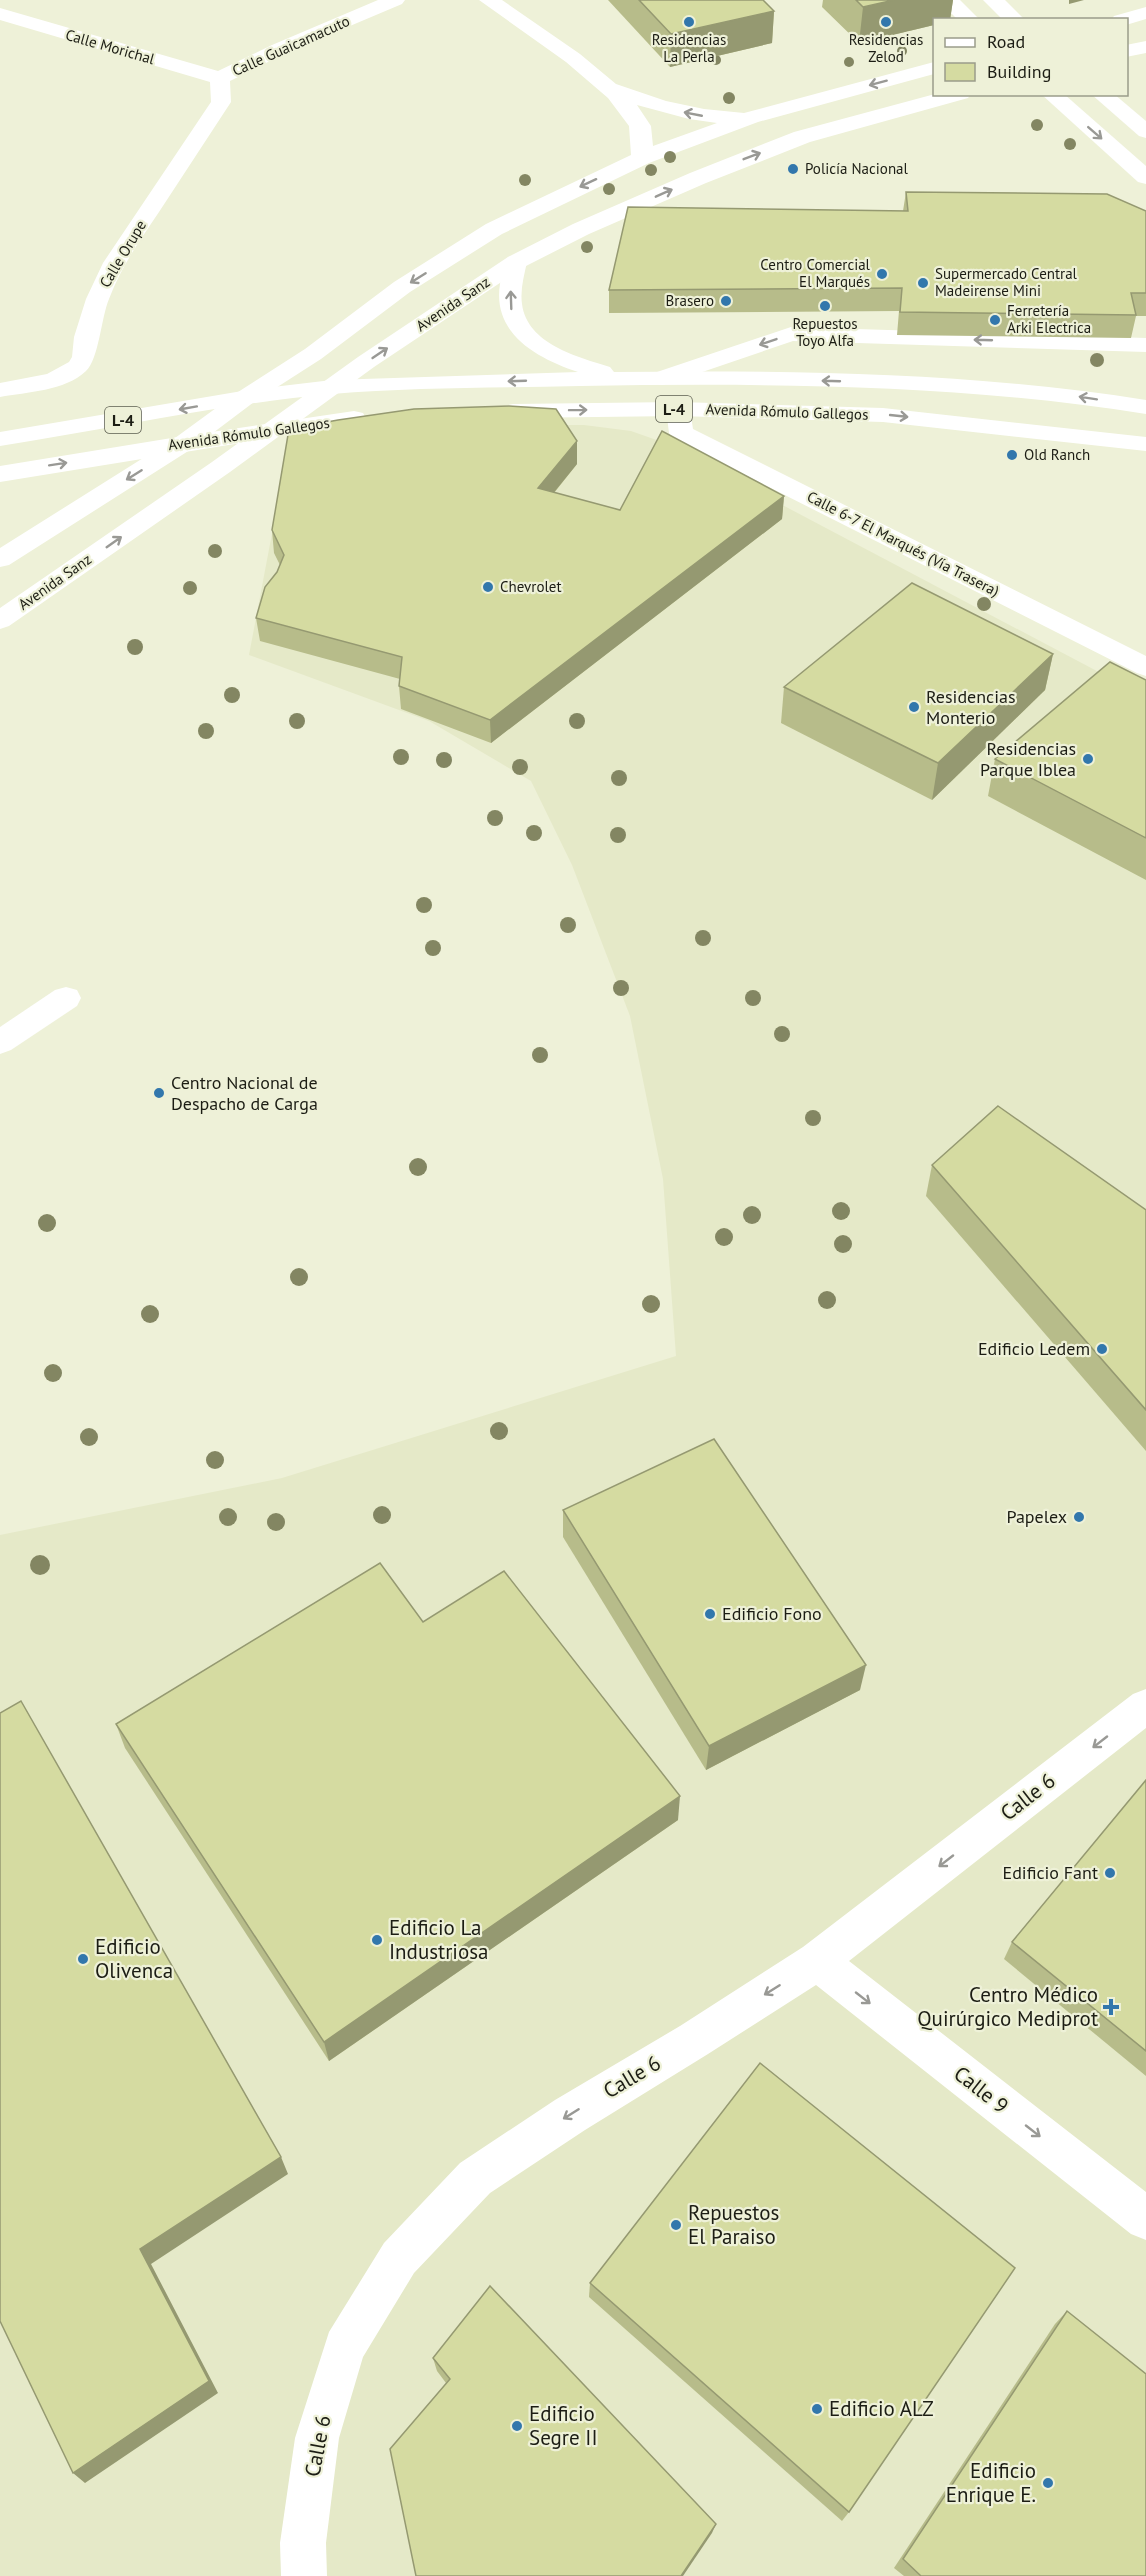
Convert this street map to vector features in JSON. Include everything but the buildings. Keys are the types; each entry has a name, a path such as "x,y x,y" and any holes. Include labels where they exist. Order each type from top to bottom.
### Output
{"street":[{"name":"Calle Guaicamacuto","path":"220,78 279,49 396,0"},
{"path":"489,0 611,88 656,105 694,115 751,118"},
{"path":"948,0 968,18"},
{"path":"993,0 1013,18"},
{"path":"1128,18 1146,13"},
{"name":"Calle Morichal","path":"0,14 220,78"},
{"path":"1128,51 1146,47"},
{"path":"0,559 184,443 246,397 313,354 402,287 494,229 641,158 751,118 933,68"},
{"name":"Calle Orupe","path":"0,390 54,380 77,367 84,358 86,337 97,299 114,263 221,102 220,78"},
{"path":"611,88 639,125 642,135 641,158"},
{"name":"Avenida Sanz","path":"0,620 366,362 516,262 592,225 802,137 954,96"},
{"path":"1053,96 1146,177"},
{"path":"1103,96 1146,132"},
{"path":"516,262 511,285 510,306 516,325 524,336 573,362 618,377"},
{"path":"662,378 791,334 1146,345"},
{"name":"Avenida Rómulo Gallegos","path":"0,439 70,429 246,397 332,387 618,377 885,382 1079,396 1146,407"},
{"name":"Avenida Rómulo Gallegos","path":"491,410 678,409 883,415 1146,444"},
{"name":"Calle 6-7 El Marqués (Vía Trasera)","path":"678,409 681,432 1146,667"},
{"name":"Avenida Rómulo Gallegos","path":"0,474 184,443 376,415"},
{"path":"0,1042 66,998"},
{"name":"Calle 6","path":"304,2576 303,2543 316,2438 344,2348 399,2258 475,2178 570,2115 817,1962 1146,1706"},
{"name":"Calle 9","path":"817,1962 1146,2219"}],"shaded area":[{"path":"531,425 584,425 631,431 665,443 1146,697 1146,2576 0,2576 0,1535 282,1478 676,1356 663,1179 630,1016 572,865 531,781 429,721 249,655 288,449"}],"place":[{"name":"Residencias La Perla","path":"689,22"},
{"name":"Residencias Zelod","path":"886,22"},
{"name":"Policía Nacional","path":"793,169"},
{"name":"Centro Comercial El Marqués","path":"882,274"},
{"name":"Supermercado Central Madeirense Mini","path":"923,283"},
{"name":"Brasero","path":"726,301"},
{"name":"Repuestos Toyo Alfa","path":"825,306"},
{"name":"Ferretería Arki Electrica","path":"995,320"},
{"name":"Old Ranch","path":"1012,455"},
{"name":"Chevrolet","path":"488,587"},
{"name":"Residencias Monterio","path":"914,707"},
{"name":"Residencias Parque Iblea","path":"1088,759"},
{"name":"Centro Nacional de Despacho de Carga","path":"159,1093"},
{"name":"Edificio Ledem","path":"1102,1349"},
{"name":"Papelex","path":"1079,1517"},
{"name":"Edificio Fono","path":"710,1614"},
{"name":"Edificio Fant","path":"1110,1873"},
{"name":"Edificio La Industriosa","path":"377,1940"},
{"name":"Edificio Olivenca","path":"83,1959"},
{"name":"Centro Médico Quirúrgico Mediprot","path":"1111,2007"},
{"name":"Repuestos El Paraiso","path":"676,2225"},
{"name":"Edificio ALZ","path":"817,2409"},
{"name":"Edificio Segre II","path":"517,2426"},
{"name":"Edificio Enrique E.","path":"1048,2483"}]}
